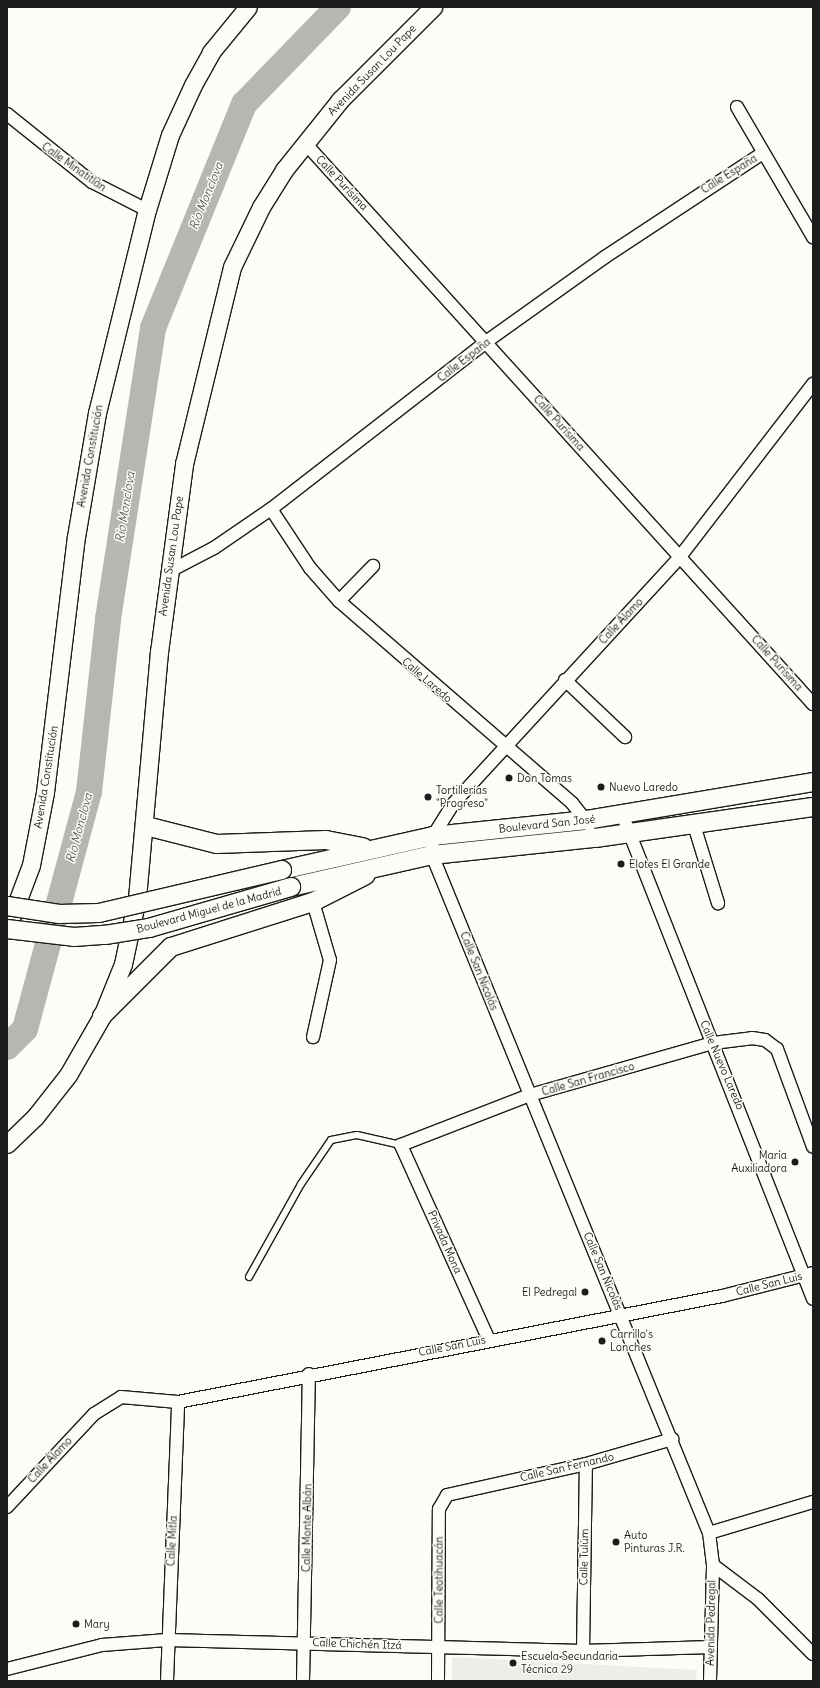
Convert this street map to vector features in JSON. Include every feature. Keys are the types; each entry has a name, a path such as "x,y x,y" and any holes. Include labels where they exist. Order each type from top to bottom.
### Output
{"main road":[{"name":"Avenida Constitución","path":"7,929 31,866 45,792 76,537 97,413 147,210 170,135 193,85 211,52 248,7"},
{"name":"Avenida Susan Lou Pape","path":"7,1144 35,1117 64,1080 102,1016 123,964 131,930 146,826 168,572 187,450 232,266 261,207 305,143 340,100 433,7"},
{"name":"Boulevard San José","path":"282,870 368,848 433,836 587,820 764,793 813,782"},
{"path":"764,793 812,806"},
{"name":"Boulevard San José","path":"291,887 432,855 595,838 629,832 694,825 812,806"},
{"path":"146,826 217,844 326,840 368,848"},
{"path":"102,1016 171,947 313,902 380,866"},
{"name":"Boulevard Miguel de la Madrid","path":"7,906 60,914 99,913 282,870"},
{"name":"Boulevard Miguel de la Madrid","path":"7,929 74,937 105,935 149,928 291,887"}],"street":[{"path":"737,107 813,237"},
{"name":"Calle Minatitlán","path":"7,114 92,182 147,210"},
{"name":"Calle Purísima","path":"305,143 486,342 679,558 813,704"},
{"name":"Calle España","path":"168,572 214,548 271,509 486,342 605,257 763,153"},
{"name":"Calle Álamo","path":"432,855 433,836 452,805 505,745 679,558 813,384"},
{"name":"Calle Laredo","path":"271,509 310,568 339,600 505,745 587,820 595,838"},
{"path":"339,600 373,566"},
{"path":"565,680 625,737"},
{"name":"Calle Nuevo Laredo","path":"622,814 713,1043 808,1274 813,1299"},
{"path":"694,825 718,903"},
{"name":"Calle San Nicolás","path":"432,855 672,1439 709,1533 713,1565"},
{"path":"313,902 330,960 313,1037"},
{"name":"Calle San Francisco","path":"401,1145 530,1096 713,1043 760,1038 777,1049 813,1147"},
{"name":"Privada Mona","path":"401,1145 488,1338"},
{"name":"Calle San Luis","path":"94,1414 126,1396 178,1402 488,1338 622,1316 808,1274"},
{"name":"Calle Monte Albán","path":"303,1681 305,1642 309,1374"},
{"name":"Calle Mitla","path":"167,1681 167,1640 178,1402"},
{"name":"Calle Álamo","path":"7,1507 94,1414"},
{"name":"Calle San Fernando","path":"460,1490 586,1464 672,1439"},
{"name":"Calle Tulúm","path":"583,1651 586,1464"},
{"name":"Calle Teotihuacán","path":"438,1681 439,1509 447,1495 460,1490"},
{"path":"709,1533 813,1502"},
{"path":"713,1565 758,1599 813,1654"},
{"name":"Avenida Pedregal","path":"710,1681 713,1565"},
{"name":"Calle Chichén Itzá","path":"7,1669 102,1645 167,1640 305,1642 583,1651 711,1647"}],"lane":[{"path":"249,1277 301,1184 330,1140 357,1135 401,1145"}],"shaded area":[{"name":"Escuela Secundaria Técnica 29","path":"452,1657 697,1670 696,1681 452,1681"}],"waterway":[{"name":"Río Monclova","path":"7,1047 25,1029 89,792 108,619 153,328 244,104 338,7"}],"place":[{"name":"Don Tomas","path":"509,778"},
{"name":"Nuevo Laredo","path":"601,787"},
{"name":"Tortillerías \"Progreso\"","path":"428,797"},
{"name":"Elotes El Grande","path":"621,864"},
{"name":"María Auxiliadora","path":"795,1162"},
{"name":"El Pedregal","path":"585,1292"},
{"name":"Carrillo's Lonches","path":"602,1341"},
{"name":"Auto Pinturas J.R.","path":"616,1542"},
{"name":"Mary","path":"76,1624"},
{"name":"Escuela Secundaria Técnica 29","path":"513,1663"}]}
